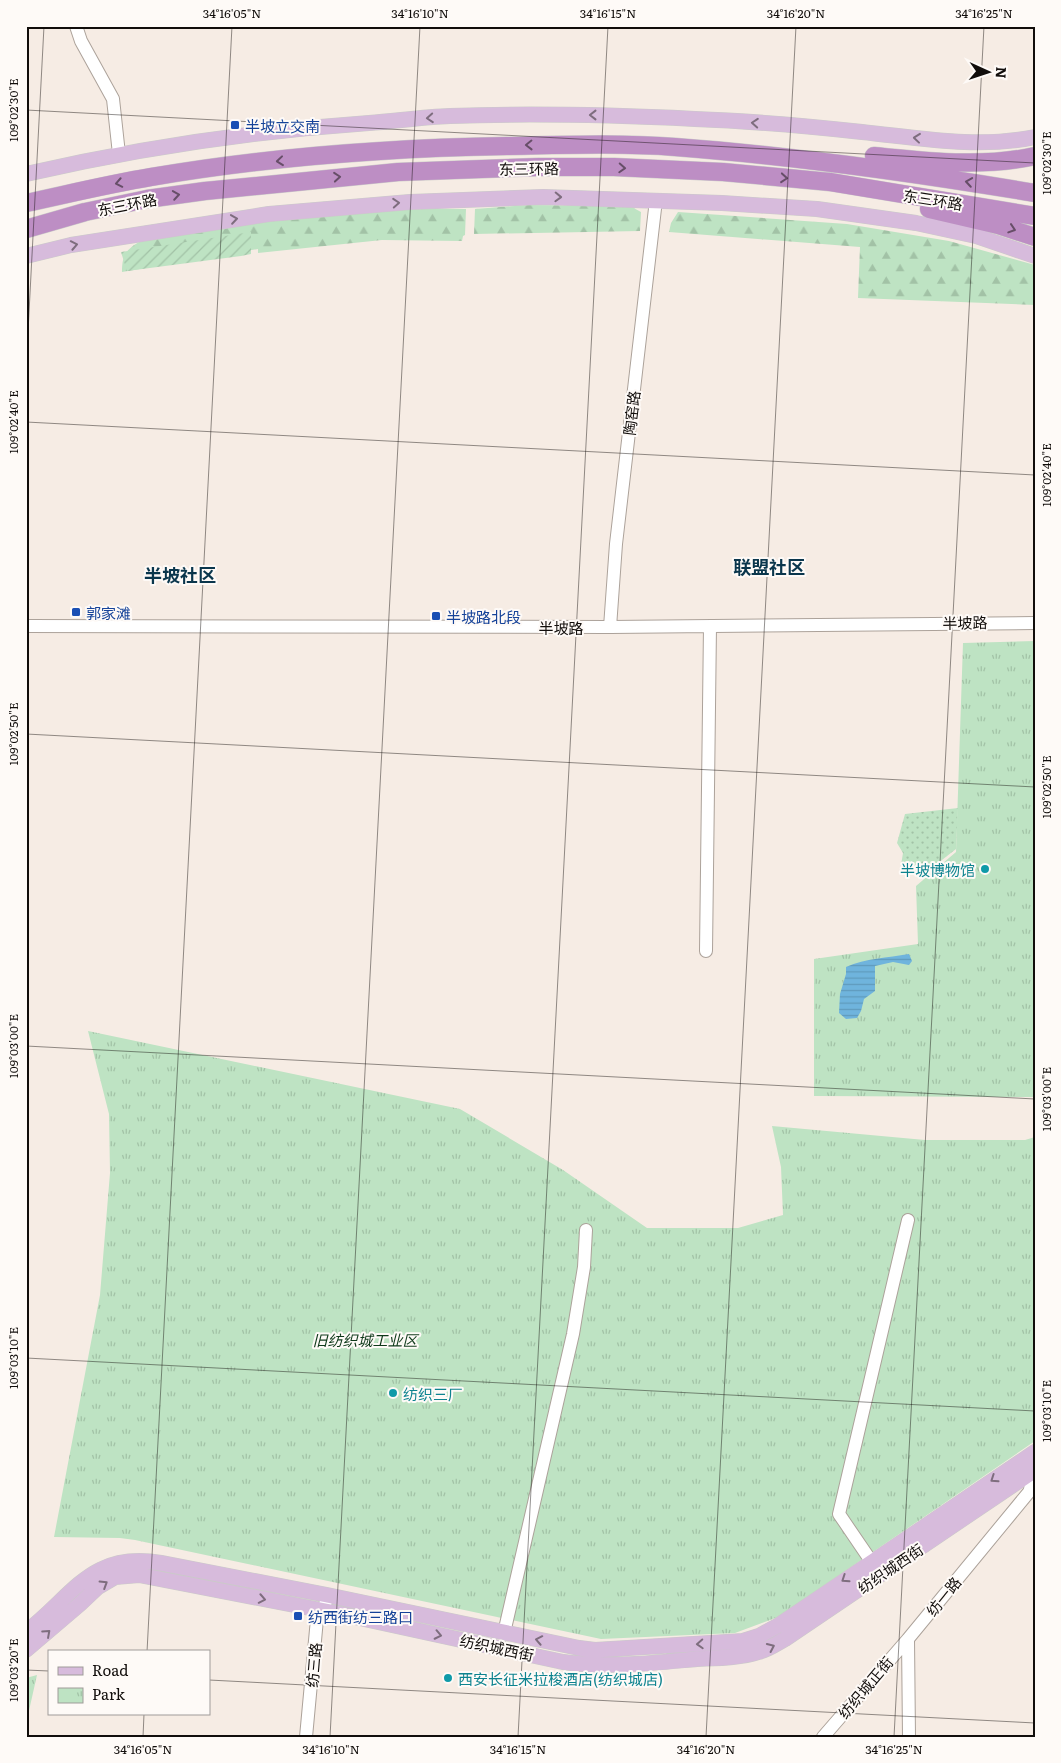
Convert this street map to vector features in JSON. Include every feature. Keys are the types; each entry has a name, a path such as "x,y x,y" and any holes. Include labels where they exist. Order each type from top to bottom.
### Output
{"highway":[{"path":"675,147 718,142 960,164 1016,160 1035,156"},
{"name":"东三环路","path":"26,203 151,177 228,166 342,154 529,145 675,147 839,163 1035,193"},
{"name":"东三环路","path":"26,229 85,212 157,198 271,183 398,172 539,167 614,167 723,172 830,182 1035,216"},
{"path":"830,182 872,197 998,225 1035,236"},
{"path":"1006,188 1035,186"}],"main road":[{"path":"26,174 119,154 236,136 337,125 449,116 600,115 707,119 823,128 970,143 1019,140 1035,137"},
{"path":"26,256 71,246 220,221 352,206 534,197 656,200 817,209 916,223 976,236 1035,256"},
{"name":"纺织城西街","path":"26,1632 82,1581 101,1570 123,1562 148,1561 327,1595 504,1633 595,1650 743,1641 759,1636 779,1625 871,1561 1033,1457"},
{"name":"纺织城西街","path":"26,1650 98,1587 115,1577 139,1575 324,1611 563,1662 586,1665 650,1664 757,1653 785,1640 1035,1470"}],"street":[{"path":"76,26 81,41 113,99 119,154"},
{"name":"陶窑路","path":"610,627 616,544 656,200"},
{"name":"半坡路","path":"26,626 610,627 1035,623"},
{"path":"706,951 710,626"},
{"path":"871,1561 838,1514 908,1220"},
{"path":"504,1633 573,1334 582,1275 586,1230"},
{"name":"纺一路","path":"908,1638 1029,1492 1035,1475"},
{"name":"纺三路","path":"306,1737 317,1619 324,1611 327,1595"},
{"path":"908,1638 908,1737"},
{"name":"纺织城正街","path":"824,1737 908,1638"}],"green space":[{"path":"528,205 630,206 641,212 640,231 474,234 475,209"},
{"path":"422,209 466,209 465,235 462,241 382,240 258,253 258,249 122,272 127,251 139,242 149,239 275,220"},
{"path":"678,212 847,224 949,241 1035,265 1035,305 858,298 860,247 669,232 671,223"},
{"path":"251,232 251,254 241,256 127,271 121,252"},
{"name":"半坡博物馆","path":"1035,641 1035,1097 814,1096 814,959 918,944 916,886 956,852 963,643"},
{"path":"958,808 956,849 919,878 913,872 900,871 903,853 897,843 905,814"},
{"name":"旧纺织城工业区","path":"88,1031 460,1109 563,1170 647,1228 738,1228 783,1215 781,1167 772,1126 925,1140 1025,1140 1035,1137 1035,1441 778,1617 735,1633 601,1639 135,1540 54,1537 100,1295 110,1173 109,1114"},
{"path":"37,1675 26,1724 26,1678"}],"water":[{"path":"909,954 912,961 909,965 893,962 875,966 875,991 864,999 857,1018 846,1019 839,1013 840,994 846,974 846,967 869,960"}],"place":[{"name":"半坡立交南","path":"235,125"},
{"name":"郭家滩","path":"76,612"},
{"name":"半坡路北段","path":"436,616"},
{"name":"半坡博物馆","path":"985,869"},
{"name":"纺织三厂","path":"393,1393"},
{"name":"纺西街纺三路口","path":"298,1616"},
{"name":"西安长征米拉梭酒店(纺织城店)","path":"448,1678"}],"district":[{"name":"联盟社区","path":"769,566"},
{"name":"半坡社区","path":"180,574"}]}
